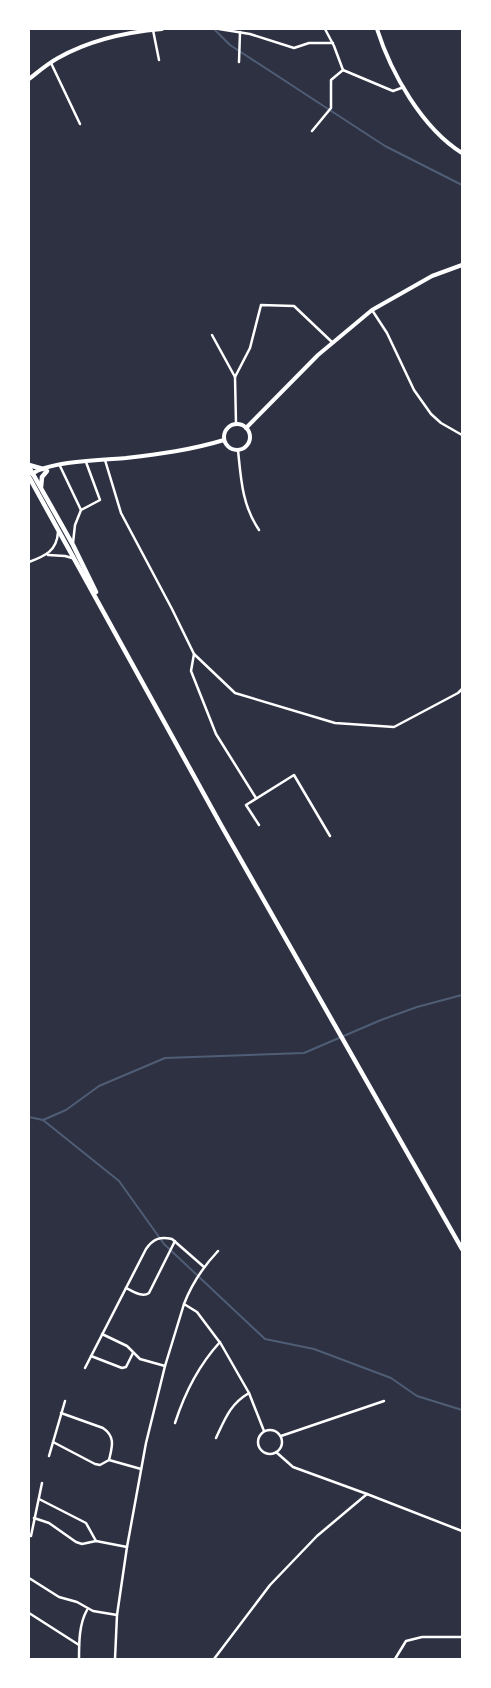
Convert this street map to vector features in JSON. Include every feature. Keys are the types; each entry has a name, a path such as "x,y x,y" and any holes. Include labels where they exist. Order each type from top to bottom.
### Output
{"highway":[{"path":"42,488 44,470 29,466 31,476 58,530 221,825 462,1249"},
{"path":"31,476 42,488 73,545 114,630"}],"street":[{"path":"29,79 50,63 69,53 116,37 162,29"},
{"path":"219,29 240,32 294,48 309,43 332,43"},
{"path":"325,29 343,70 394,91 404,87"},
{"path":"377,29 382,45 404,87 428,122 448,144 462,153"},
{"path":"153,30 159,60"},
{"path":"239,62 240,32"},
{"path":"50,63 80,124"},
{"path":"312,131 331,108 331,80 343,70"},
{"path":"246,428 333,343 372,310 432,276 462,265"},
{"path":"235,377 250,348 261,305 294,306 333,343"},
{"path":"372,310 387,334 414,390 431,414 440,423 462,435"},
{"path":"212,335 235,377 236,424"},
{"path":"236,424 246,428 249,439 245,446 238,450 231,448 224,440 224,435 228,428 236,424"},
{"path":"31,476 60,466 196,449 224,440"},
{"path":"238,450 242,492 251,518 259,530"},
{"path":"105,460 121,513 194,654 235,693 335,723 394,727 458,693 462,689"},
{"path":"73,545 75,526 81,510 100,500 86,462"},
{"path":"60,466 81,510"},
{"path":"47,555 56,544 58,530"},
{"path":"29,562 47,555 65,556 75,560"},
{"path":"194,654 192,672 216,734 256,798"},
{"path":"259,825 246,805 294,775 330,836"},
{"path":"85,1368 146,1249 152,1241 156,1238 165,1237 175,1241 204,1267"},
{"path":"126,1288 142,1295 149,1293 175,1241"},
{"path":"115,1659 117,1615 127,1547 150,1423 184,1304 194,1281 218,1251"},
{"path":"184,1304 197,1312 220,1342 249,1393 264,1431"},
{"path":"102,1334 127,1346 140,1359 165,1366"},
{"path":"175,1423 188,1387 220,1342"},
{"path":"91,1356 122,1368 126,1367 133,1353"},
{"path":"216,1438 229,1411 236,1402 249,1393"},
{"path":"49,1456 64,1401"},
{"path":"280,1436 384,1401"},
{"path":"53,1442 100,1465 108,1460 113,1443 112,1437 103,1428 61,1413"},
{"path":"264,1431 271,1430 280,1436"},
{"path":"264,1431 258,1441 259,1448 265,1453 276,1452 281,1447 280,1436"},
{"path":"276,1452 293,1467 462,1532"},
{"path":"108,1460 141,1469"},
{"path":"31,1536 42,1482"},
{"path":"214,1659 270,1585 317,1536 367,1494"},
{"path":"39,1499 86,1523 96,1541"},
{"path":"34,1518 48,1523 82,1544 96,1541 127,1547"},
{"path":"29,1578 59,1597 76,1602 88,1609 117,1615"},
{"path":"79,1659 83,1619 88,1609"},
{"path":"29,1613 79,1645"},
{"path":"395,1659 406,1641 422,1637 462,1637"}],"waterway":[{"path":"214,29 230,45 385,146 462,185"},
{"path":"29,1117 43,1120 66,1110 99,1086 165,1058 304,1053 381,1020 417,1007 462,995"},
{"path":"43,1120 119,1181 164,1244 265,1339 314,1349 391,1378 417,1396 462,1410"}]}
